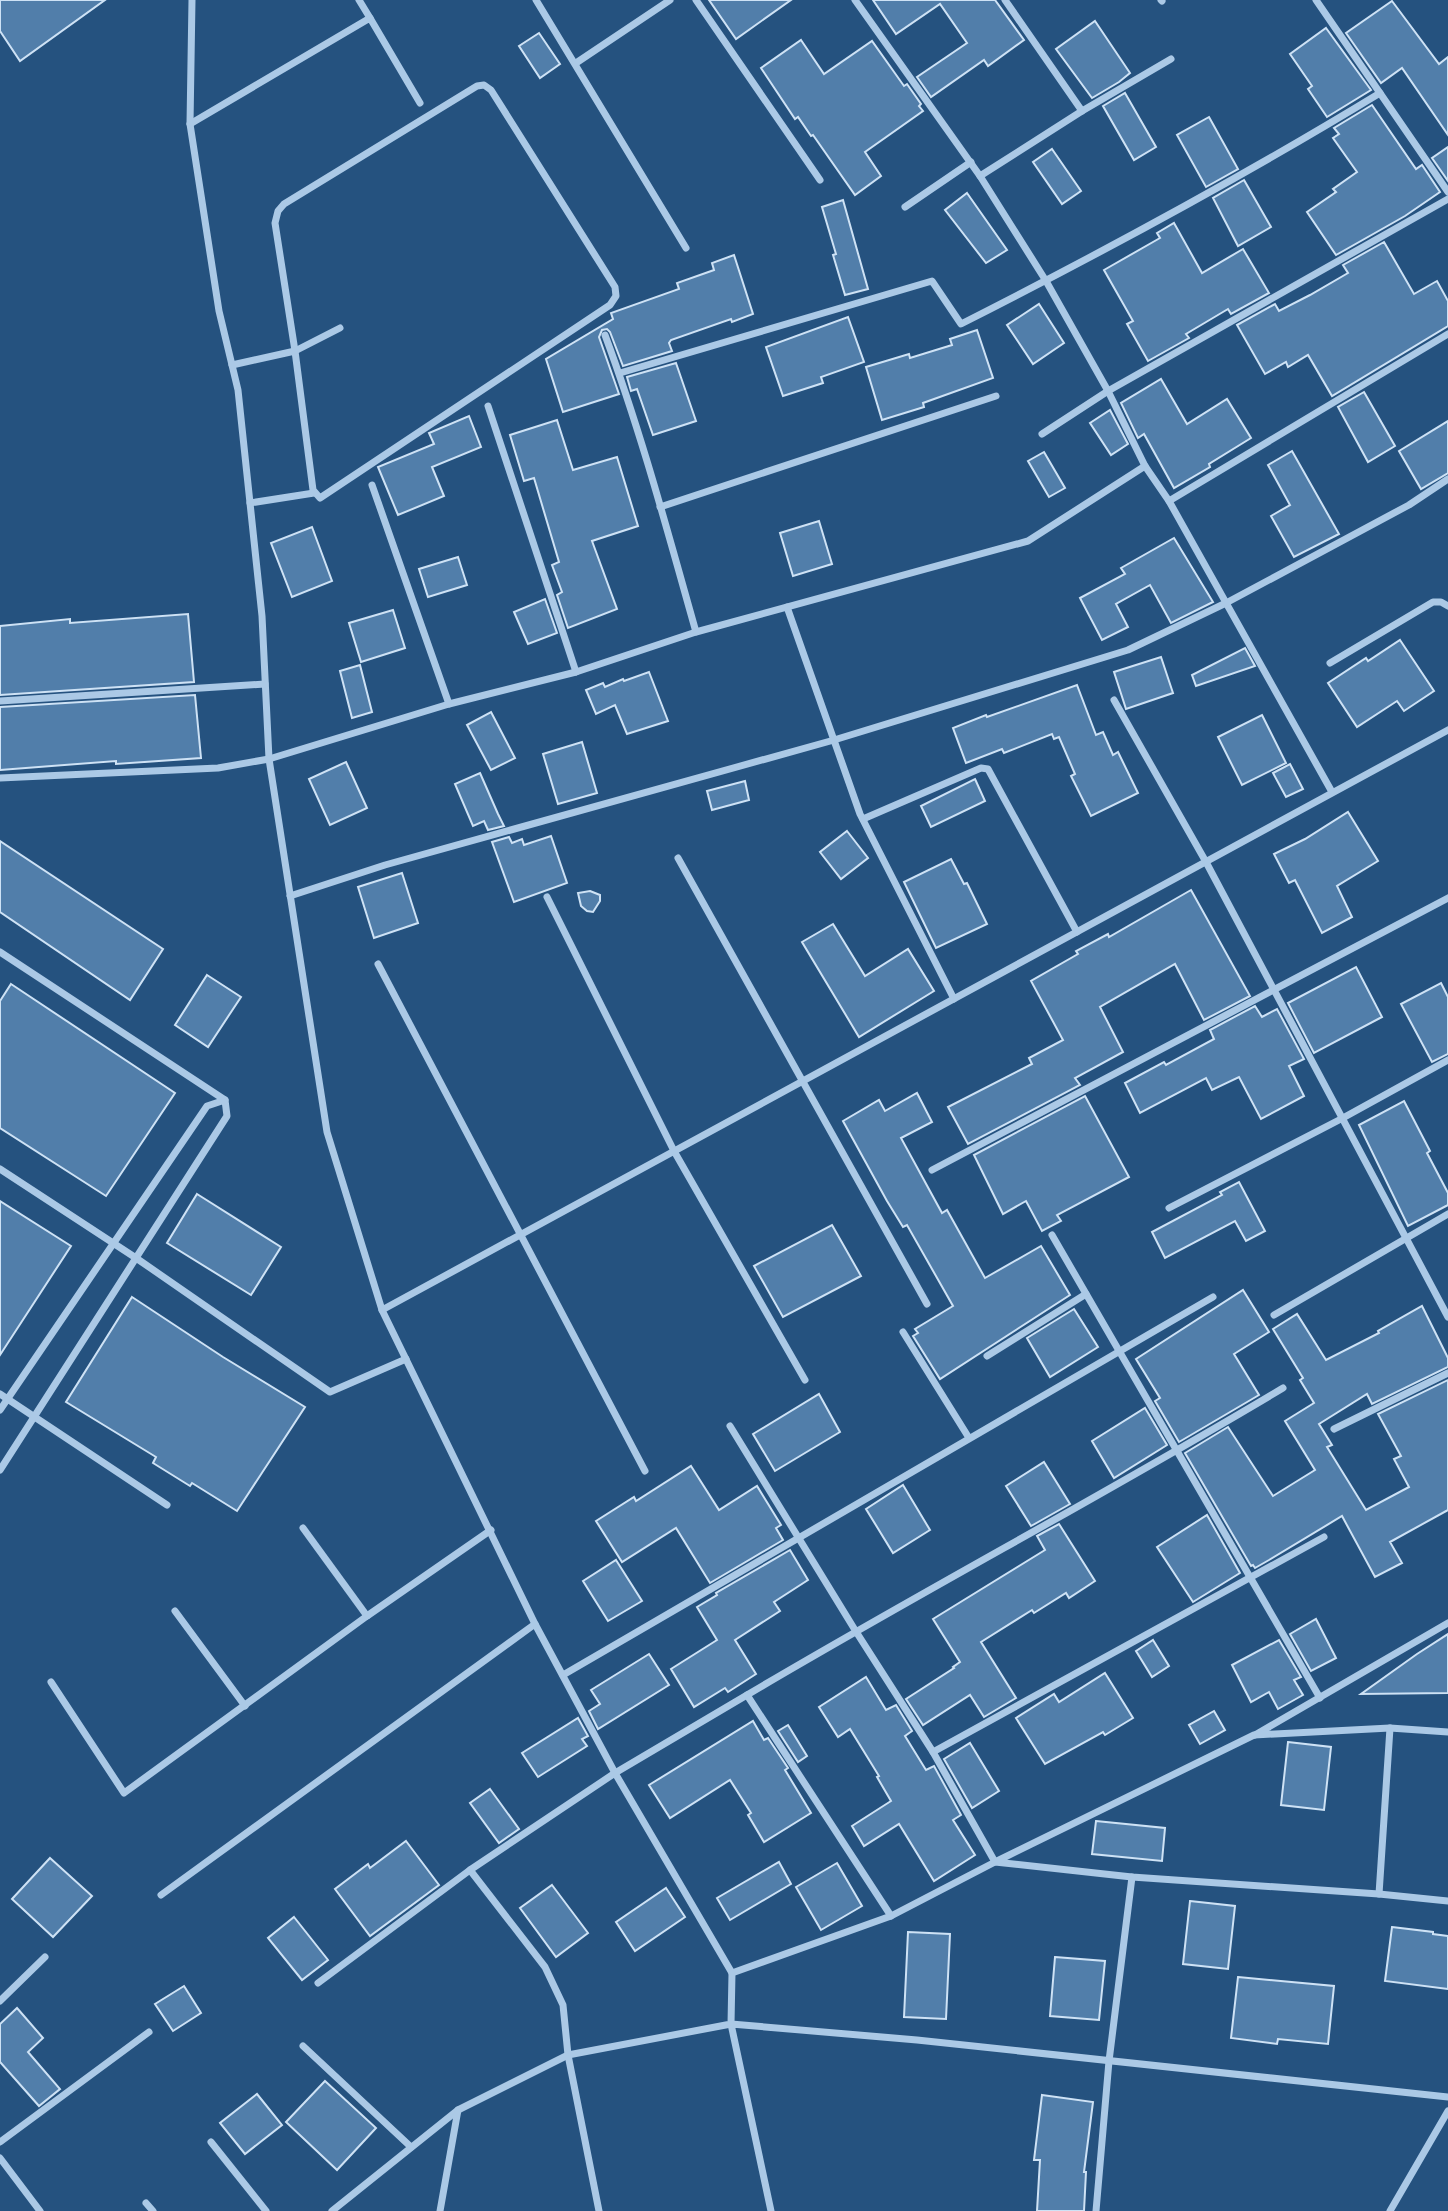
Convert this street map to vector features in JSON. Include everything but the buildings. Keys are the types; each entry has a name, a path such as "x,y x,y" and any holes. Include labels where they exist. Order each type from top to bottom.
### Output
{"street":[{"path":"192,0 190,124 219,311 237,390 262,615 270,759 327,1132 382,1310 535,1624 615,1773 732,1973 731,2024 771,2211"},
{"path":"359,0 420,103"},
{"path":"536,0 686,248"},
{"path":"576,63 670,0"},
{"path":"696,0 820,180"},
{"path":"855,0 971,162 1046,281 1108,391 1145,466 1169,501 1332,792"},
{"path":"1005,0 1082,111"},
{"path":"1316,0 1448,192"},
{"path":"190,124 370,18"},
{"path":"980,176 1082,111 1171,60"},
{"path":"484,85 491,90 615,287 616,296 610,305 320,498 314,493 295,351 275,223 278,211 284,204 477,86 484,85"},
{"path":"620,373 932,281 961,324 1046,281 1282,152 1380,93"},
{"path":"905,207 971,162"},
{"path":"1042,435 1108,391 1448,199"},
{"path":"232,365 295,351 340,328"},
{"path":"1169,501 1448,334"},
{"path":"605,335 620,373 696,632"},
{"path":"660,507 996,396"},
{"path":"488,406 576,672"},
{"path":"0,778 218,768 270,759 449,704 576,672 696,632 1028,541 1145,466"},
{"path":"290,896 385,865 834,740 1128,650 1226,603 1409,505 1448,479"},
{"path":"372,485 449,704"},
{"path":"250,503 314,493"},
{"path":"1330,663 1433,602 1448,606"},
{"path":"787,607 863,819 954,999"},
{"path":"0,701 265,684"},
{"path":"1114,700 1206,862 1448,1317"},
{"path":"382,1310 1448,730"},
{"path":"863,819 981,768 988,769 1077,932"},
{"path":"678,858 927,1304"},
{"path":"547,897 674,1151 805,1380"},
{"path":"932,1170 1448,898"},
{"path":"0,952 225,1100 227,1116 0,1470"},
{"path":"378,964 645,1471"},
{"path":"1169,1208 1342,1119 1448,1060"},
{"path":"0,1410 207,1106 225,1100"},
{"path":"0,1169 136,1258 330,1392 406,1359"},
{"path":"1274,1315 1448,1214"},
{"path":"1052,1235 1320,1698"},
{"path":"987,1356 1086,1294"},
{"path":"563,1675 1213,1297"},
{"path":"903,1332 969,1438"},
{"path":"1335,1429 1448,1373"},
{"path":"318,1983 470,1870 615,1773 855,1630 1178,1451 1283,1388"},
{"path":"0,1394 167,1505"},
{"path":"730,1426 933,1752 995,1862"},
{"path":"303,1528 367,1616"},
{"path":"51,1682 124,1793 367,1616 491,1530"},
{"path":"933,1752 1324,1536"},
{"path":"175,1611 245,1706"},
{"path":"732,1973 891,1916 1254,1735 1448,1623"},
{"path":"161,1895 535,1624"},
{"path":"747,1695 891,1916"},
{"path":"1254,1735 1390,1728 1448,1732"},
{"path":"1379,1894 1390,1728"},
{"path":"995,1862 1132,1877 1448,1901"},
{"path":"470,1870 545,1967 563,2005 568,2055 599,2211"},
{"path":"1097,2211 1109,2062 1132,1877"},
{"path":"0,2001 45,1957"},
{"path":"332,2211 458,2110 568,2055 731,2024 917,2039 1448,2097"},
{"path":"0,2142 149,2032"},
{"path":"303,2046 411,2147"},
{"path":"440,2211 458,2110"},
{"path":"1390,2211 1448,2111"},
{"path":"211,2142 266,2211"},
{"path":"0,2158 40,2211"},
{"path":"146,2203 153,2211"}]}
